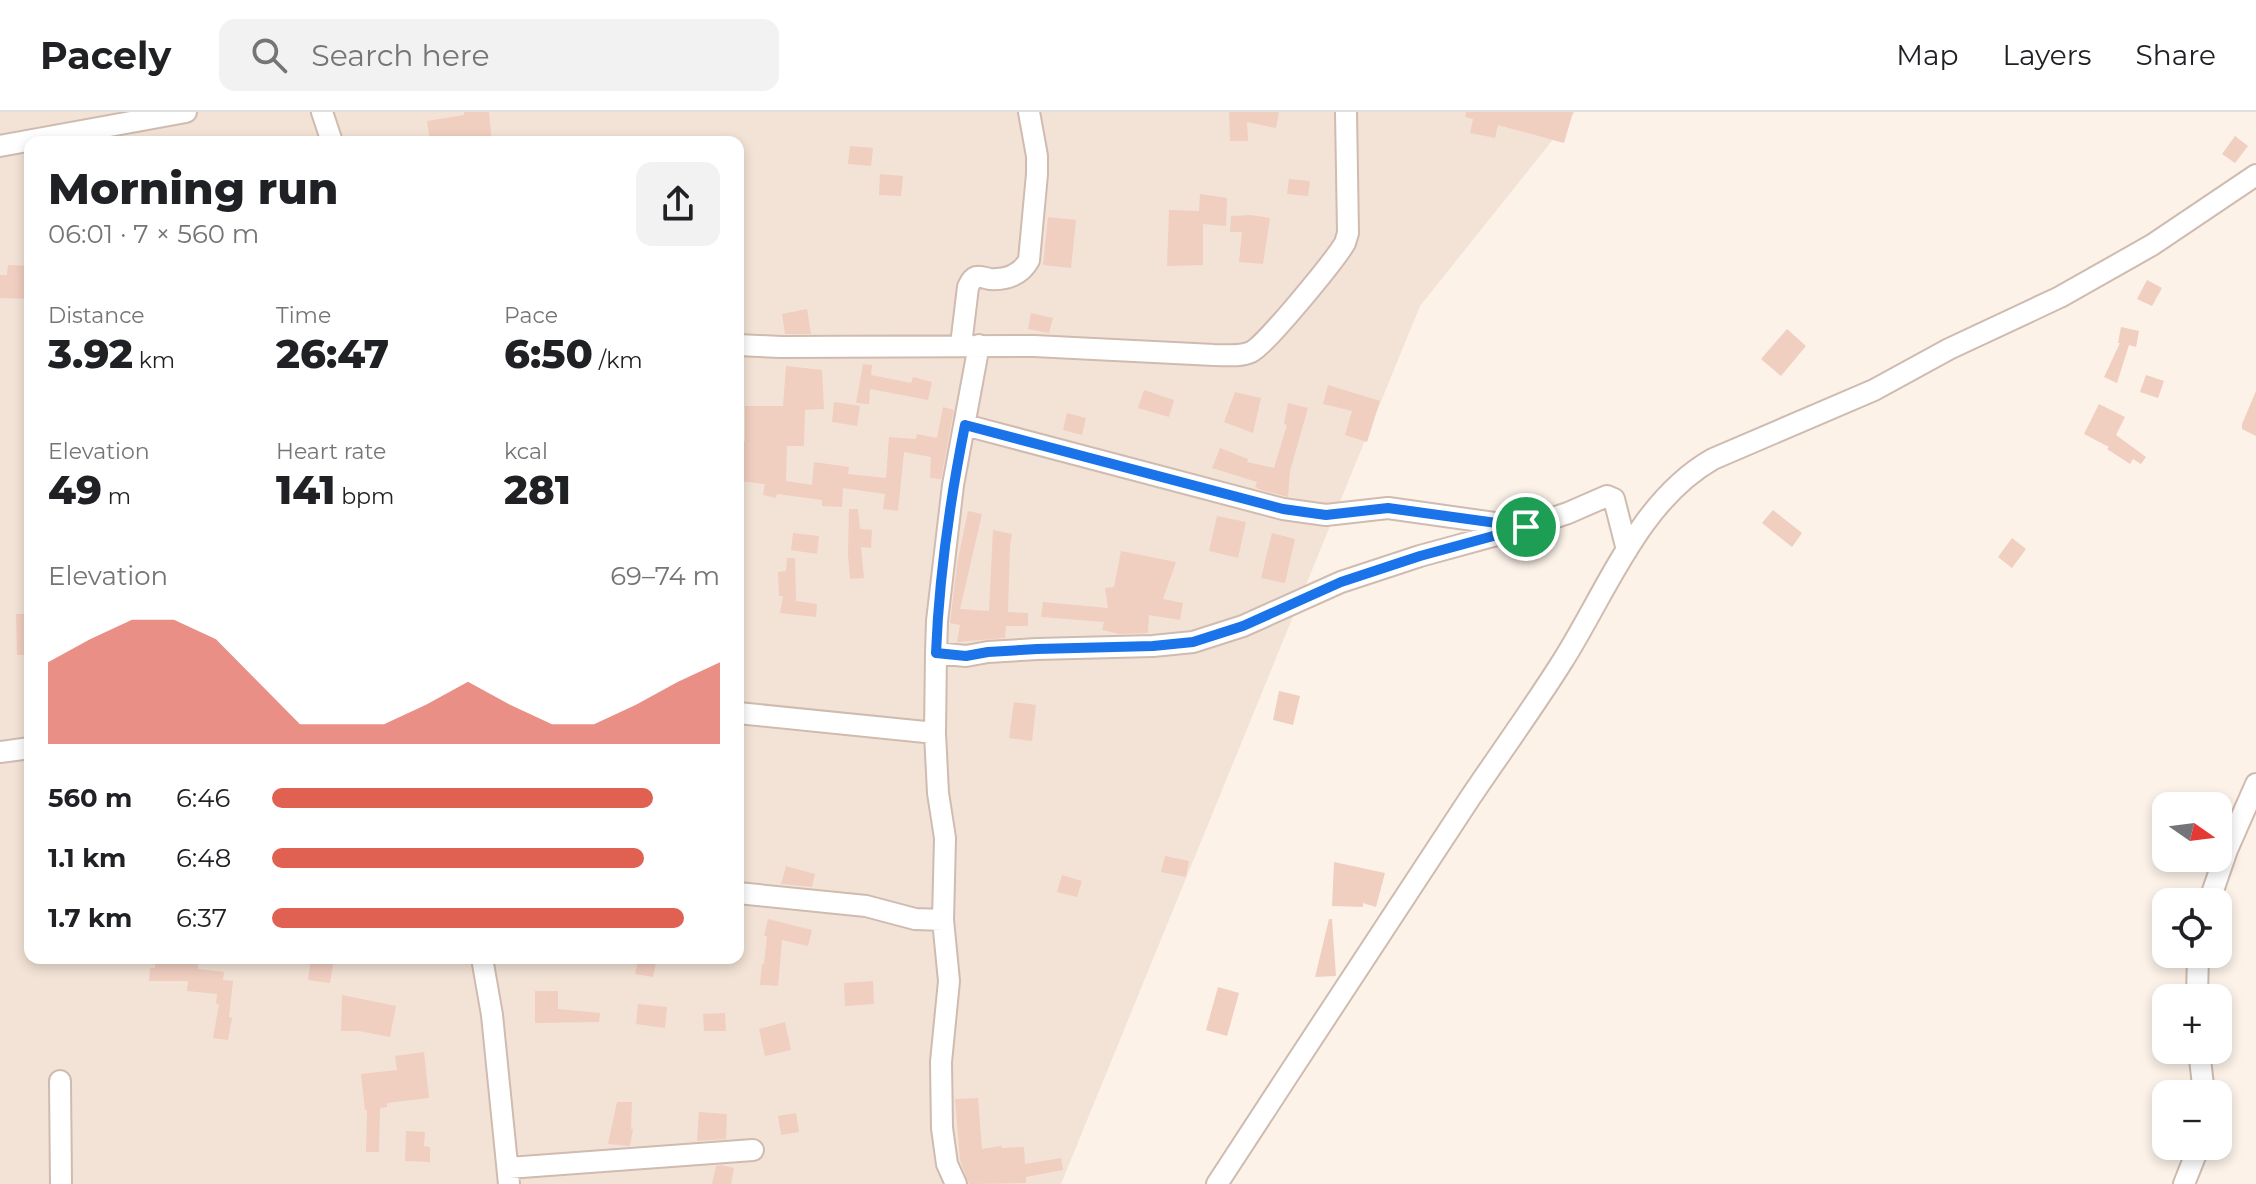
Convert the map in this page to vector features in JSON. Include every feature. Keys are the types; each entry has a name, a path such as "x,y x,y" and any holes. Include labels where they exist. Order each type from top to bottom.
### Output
{"street":[{"path":"55,136 186,112"},
{"path":"322,112 330,136"},
{"path":"956,1184 947,1164 942,1128 941,1062 949,981 943,920 945,838 938,793 935,733 937,621 953,485 965,425 970,345 968,287 977,277 1000,280 1013,276 1025,268 1029,260 1037,156 1029,112"},
{"path":"744,345 970,345 1214,355 1253,352 1345,243 1348,233 1346,112"},
{"path":"0,146 24,142"},
{"path":"1217,1184 1563,660 1627,550 1663,500 1697,468 1874,390 1937,355 2060,297 2152,245 2256,175"},
{"path":"965,425 1283,509 1326,515 1388,508 1526,527"},
{"path":"936,653 966,656 988,652 1193,642 1243,626 1341,582 1420,556 1526,527 1610,496 1614,499 1627,550"},
{"path":"744,714 935,733"},
{"path":"0,752 24,749"},
{"path":"2214,888 2256,784"},
{"path":"744,894 866,906 915,919 943,920"},
{"path":"483,964 492,1015 508,1176 753,1150"},
{"path":"60,1081 61,1184"},
{"path":"2184,1184 2193,1160"}],"shaded area":[{"path":"0,112 1575,112 1420,306 1061,1184 0,1184"}],"building":[{"path":"464,112 489,112 491,136 429,136 427,121 464,115"},
{"path":"1229,112 1279,112 1276,128 1247,122 1248,141 1230,141"},
{"path":"1466,112 1573,112 1564,143 1498,125 1495,138 1470,133 1473,119 1465,117"},
{"path":"2235,136 2248,146 2235,163 2222,154"},
{"path":"850,146 873,148 871,166 848,164"},
{"path":"880,174 903,176 901,196 879,195"},
{"path":"1289,179 1310,181 1308,196 1287,194"},
{"path":"1200,194 1227,198 1226,226 1203,224 1203,265 1167,266 1169,210 1199,211"},
{"path":"1231,216 1270,218 1263,264 1239,262 1242,232 1230,232"},
{"path":"1048,217 1076,220 1071,268 1043,265"},
{"path":"8,265 24,266 24,299 0,298 0,275 7,275"},
{"path":"2147,280 2162,288 2152,306 2137,299"},
{"path":"807,309 811,334 785,334 782,314"},
{"path":"1031,313 1053,318 1049,333 1028,329"},
{"path":"2121,327 2139,331 2136,347 2129,345 2117,383 2104,377 2120,343"},
{"path":"1787,329 1806,346 1781,376 1761,359"},
{"path":"863,364 872,365 871,375 911,383 913,377 932,382 928,400 870,389 869,404 856,403"},
{"path":"786,366 822,370 824,409 805,410 804,446 787,446 786,481 812,485 814,462 849,467 848,474 886,478 889,437 916,439 917,434 937,438 943,407 954,410 941,479 930,478 931,457 904,452 898,511 883,509 885,494 843,488 842,507 822,506 822,500 763,495 765,484 744,481 745,406 783,406"},
{"path":"2146,375 2164,381 2158,398 2140,392"},
{"path":"1328,385 1380,401 1367,442 1345,435 1352,411 1323,404"},
{"path":"1144,390 1174,400 1169,417 1138,408"},
{"path":"2256,391 2256,436 2242,429 2242,424"},
{"path":"1235,392 1261,398 1253,433 1224,422"},
{"path":"834,402 860,406 857,426 832,422"},
{"path":"1288,403 1308,408 1290,471 1288,497 1261,490 1255,487 1257,482 1212,468 1220,448 1248,459 1247,462 1274,468 1287,425 1284,424"},
{"path":"2099,404 2125,417 2116,435 2146,457 2141,464 2133,459 2130,464 2107,449 2109,447 2084,434"},
{"path":"1067,413 1086,418 1082,435 1063,430"},
{"path":"849,509 858,509 860,529 872,530 871,548 861,547 864,578 850,579"},
{"path":"1773,510 1802,533 1792,547 1762,523"},
{"path":"968,511 982,514 960,609 989,611 993,530 1012,534 1008,612 1028,613 1028,626 1006,626 1005,638 957,642 960,625 950,623 957,564"},
{"path":"1217,516 1246,522 1238,558 1209,551"},
{"path":"793,533 819,536 817,554 791,550"},
{"path":"1272,533 1295,539 1285,583 1261,578"},
{"path":"2012,538 2026,549 2012,568 1998,557"},
{"path":"1121,551 1176,562 1163,599 1183,603 1180,620 1149,615 1148,633 1120,634 1102,630 1104,622 1041,617 1043,602 1108,608 1105,588 1114,587"},
{"path":"787,558 795,558 796,601 817,604 816,617 780,613 783,596 779,596 778,572 786,571"},
{"path":"16,614 24,614 24,655 17,655"},
{"path":"1279,691 1300,696 1293,725 1273,720"},
{"path":"1014,702 1036,705 1032,741 1009,738"},
{"path":"1165,856 1189,861 1186,877 1161,872"},
{"path":"1334,862 1385,873 1376,907 1363,903 1363,907 1332,906"},
{"path":"786,866 815,874 812,887 781,884"},
{"path":"1062,875 1082,881 1077,897 1057,892"},
{"path":"768,919 812,930 808,946 782,940 778,986 760,985"},
{"path":"1329,919 1332,919 1336,976 1315,977"},
{"path":"155,964 198,964 198,969 224,972 223,980 233,981 228,1040 213,1038 219,1004 216,1004 217,994 187,991 188,981 149,981 150,968 155,968"},
{"path":"310,964 333,964 330,983 308,980"},
{"path":"638,964 656,964 653,977 635,974"},
{"path":"873,981 874,1004 845,1006 844,983"},
{"path":"1218,987 1239,993 1227,1036 1206,1030"},
{"path":"535,991 558,991 558,1009 600,1013 599,1022 535,1023"},
{"path":"342,995 396,1006 390,1037 341,1031"},
{"path":"638,1004 667,1007 665,1028 636,1024"},
{"path":"725,1013 726,1031 704,1031 703,1014"},
{"path":"785,1022 791,1050 765,1056 759,1029"},
{"path":"424,1052 429,1098 387,1103 387,1107 380,1108 379,1152 366,1152 367,1110 361,1074 397,1070 395,1056"},
{"path":"978,1098 982,1149 1024,1147 1025,1164 1061,1158 1063,1170 1026,1177 1026,1183 969,1184 960,1160 955,1099"},
{"path":"617,1102 632,1102 630,1146 608,1144"},
{"path":"699,1112 727,1114 726,1139 697,1141"},
{"path":"796,1113 799,1132 781,1135 778,1116"},
{"path":"406,1131 425,1132 424,1146 430,1147 430,1162 405,1161"},
{"path":"716,1166 734,1168 731,1184 712,1184"}],"route":[{"path":"965,425 1314,515 1388,508 1526,527 1420,556 1341,582 1243,626 1193,642 988,652 966,656 936,653 953,485 965,425"}]}
